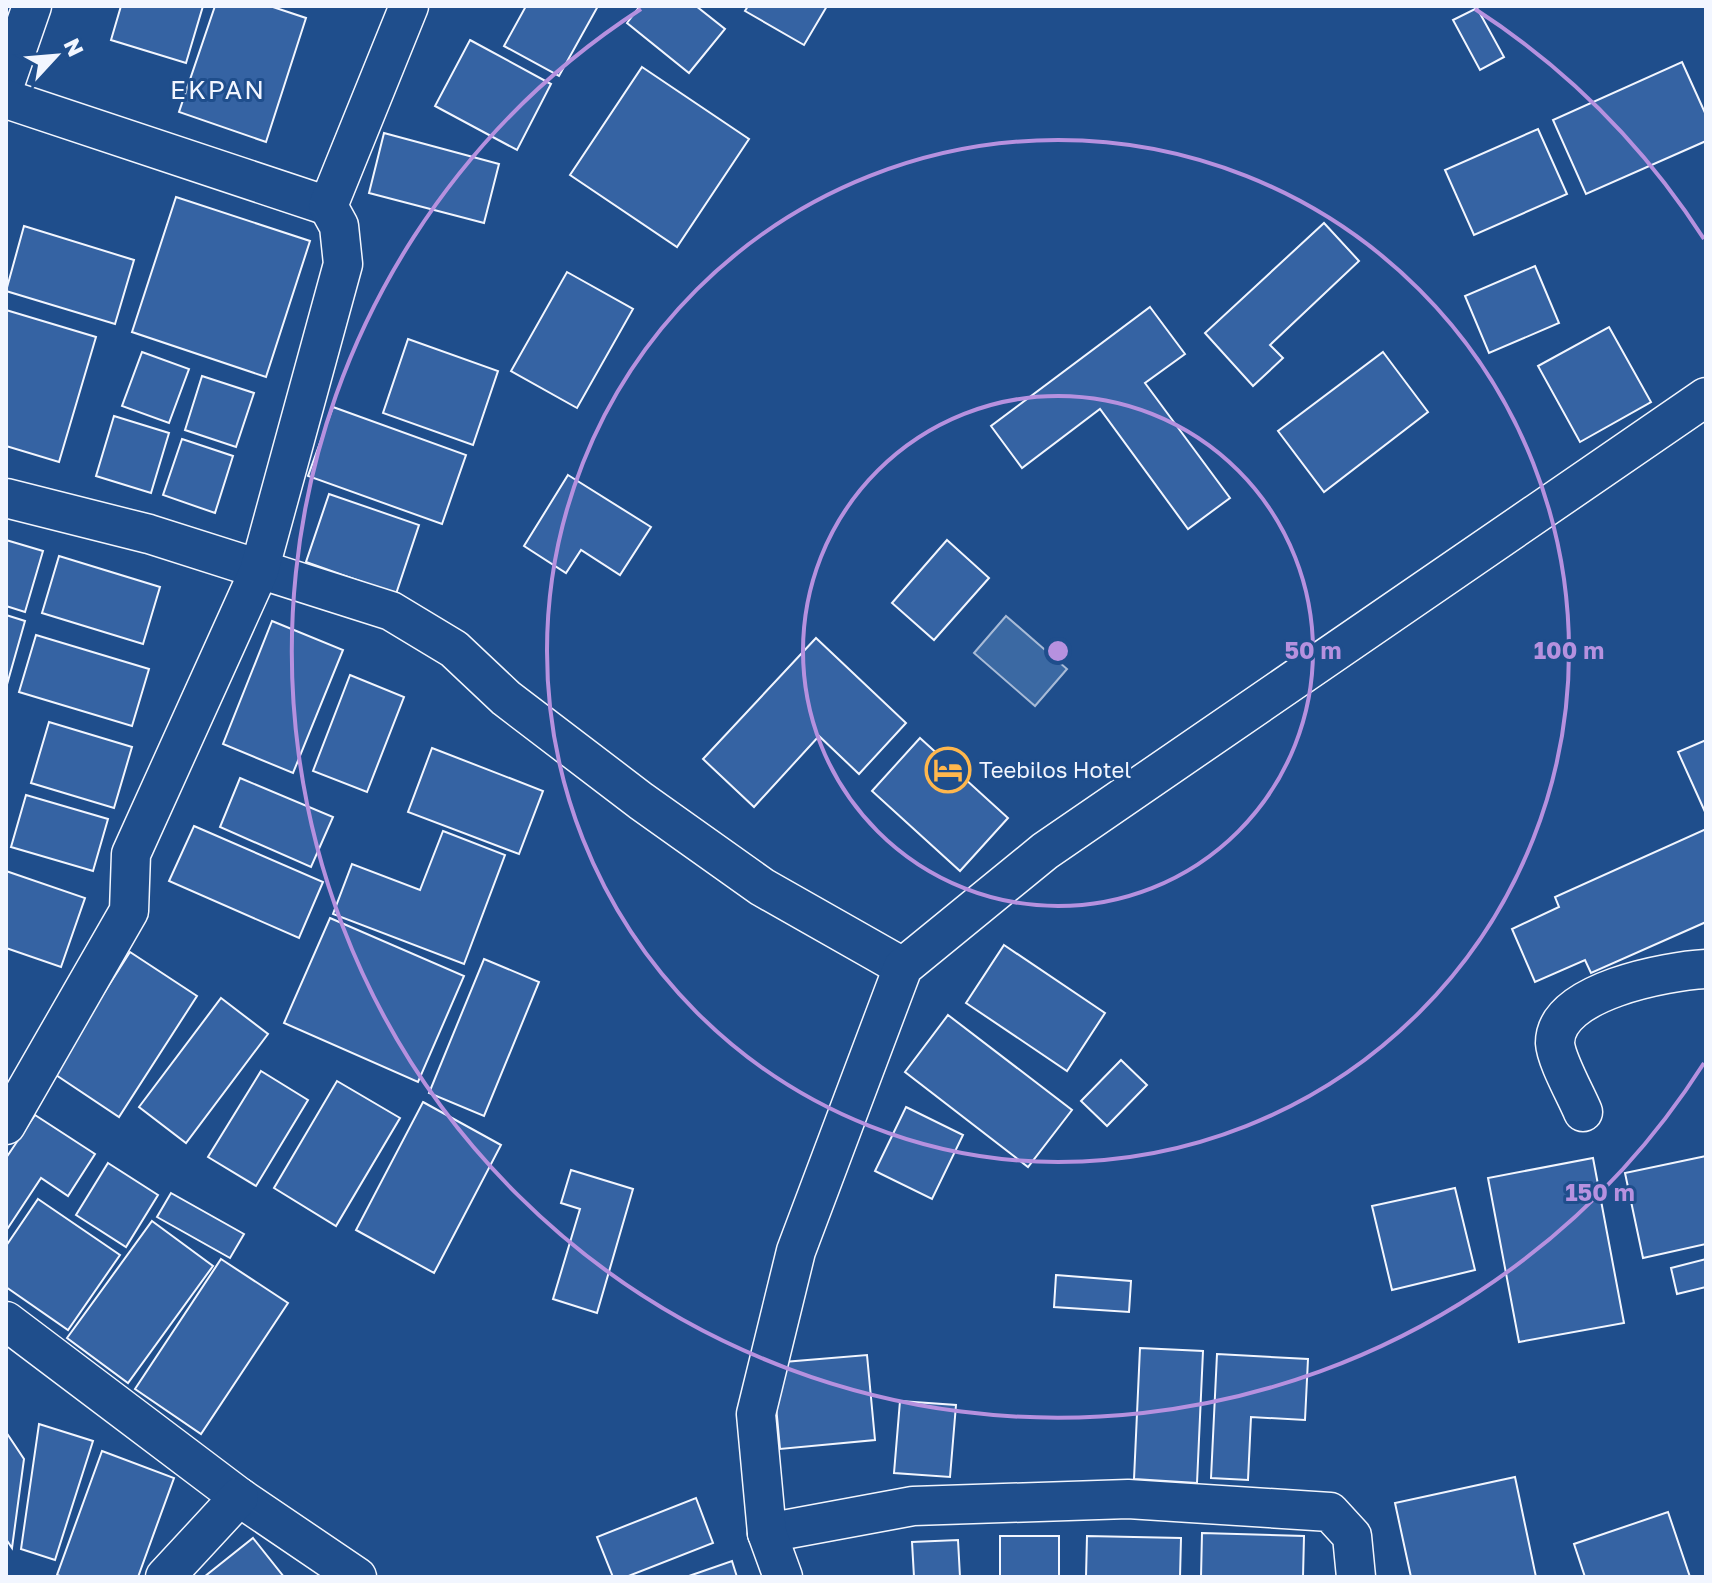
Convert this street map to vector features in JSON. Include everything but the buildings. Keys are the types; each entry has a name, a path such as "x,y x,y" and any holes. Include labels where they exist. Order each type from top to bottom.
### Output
{"street":[{"path":"6,81 32,6"},
{"path":"328,206 409,6"},
{"path":"6,99 328,206 339,226 343,264 259,571 131,854 129,911 6,1125"},
{"path":"783,1577 767,1533 756,1414 796,1251 903,967 1045,851 1706,397"},
{"path":"6,498 149,534 391,611 454,649 506,698 653,810 762,887 903,967"},
{"path":"1583,1112 1555,1045 1558,1025 1569,1012 1601,994 1658,973 1703,966"},
{"path":"6,1321 239,1497 357,1577"},
{"path":"165,1577 239,1497"},
{"path":"767,1533 913,1506 1128,1499 1330,1512 1352,1536 1356,1577"}],"water":[{"path":"1006,616 1067,669 1035,706 974,653"}],"place":[{"name":"Teebilos Hotel","path":"948,770"}],"district":[{"name":"EKPAN","path":"218,90"}]}
